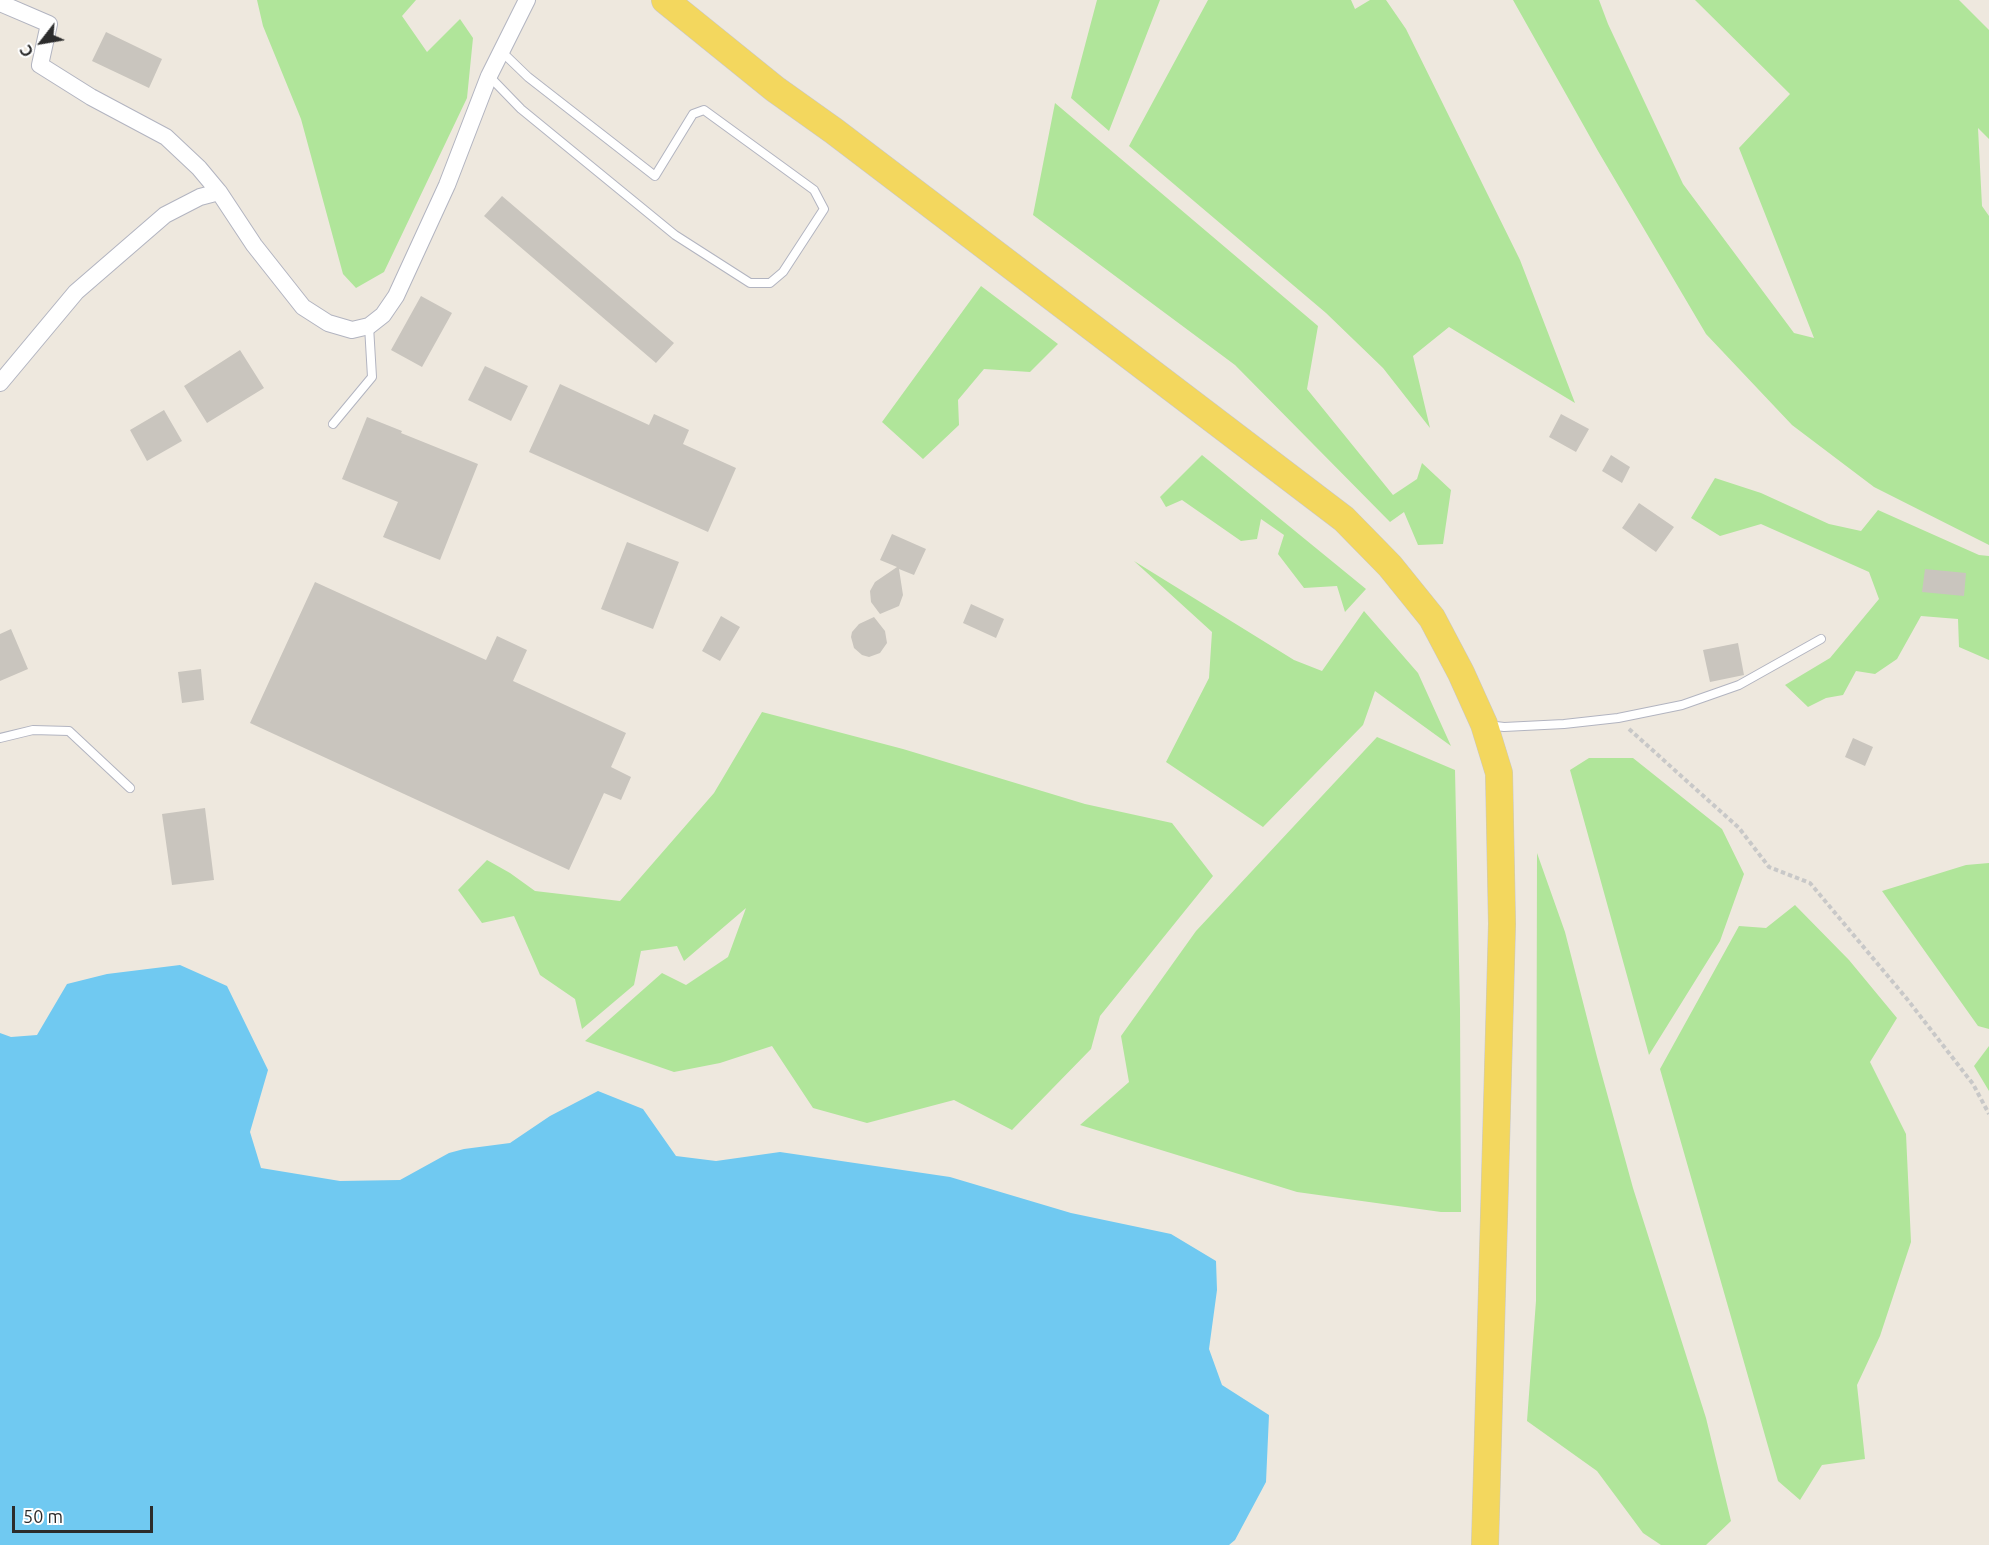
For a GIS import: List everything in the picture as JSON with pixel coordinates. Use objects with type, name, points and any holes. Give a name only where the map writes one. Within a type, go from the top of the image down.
[{"type":"main road","points":[[665,0],[775,89],[834,131],[1344,519],[1390,566],[1432,618],[1461,673],[1484,724],[1499,773],[1502,924],[1485,1545]]},
{"type":"street","points":[[0,3],[49,24],[40,65],[91,97],[166,137],[199,168],[219,192],[254,245],[303,307],[328,323],[352,330],[369,326],[383,315],[396,296],[447,185],[500,50],[527,0]]},
{"type":"street","points":[[0,383],[76,292],[165,215],[200,197],[219,192]]},
{"type":"lane","points":[[489,76],[530,116],[675,235],[750,283],[770,283],[783,272],[824,209],[814,190],[704,110],[693,114],[655,176],[528,76],[500,50]]},
{"type":"lane","points":[[333,424],[372,377],[369,326]]},
{"type":"lane","points":[[1484,724],[1504,727],[1618,718],[1682,705],[1739,685],[1821,639]]},
{"type":"lane","points":[[0,738],[33,730],[69,731],[130,788]]},
{"type":"path","points":[[1618,718],[1739,828],[1769,867],[1810,883],[1915,1008],[1973,1084],[1989,1114]]},
{"type":"green space","points":[[257,0],[416,0],[402,16],[427,52],[460,19],[473,38],[467,98],[384,272],[356,288],[343,274],[301,119],[263,26]]},
{"type":"green space","points":[[1097,0],[1160,0],[1109,131],[1071,98]]},
{"type":"green space","points":[[1208,0],[1351,0],[1355,9],[1370,0],[1386,0],[1406,29],[1520,260],[1575,403],[1449,327],[1413,356],[1430,428],[1383,368],[1326,313],[1129,146]]},
{"type":"green space","points":[[1513,0],[1599,0],[1683,184],[1794,333],[1814,338],[1739,148],[1790,94],[1695,0],[1959,0],[1989,30],[1989,139],[1978,128],[1982,206],[1989,216],[1989,545],[1874,487],[1792,425],[1706,334],[1598,151]]},
{"type":"green space","points":[[1055,103],[1318,326],[1307,389],[1393,495],[1417,479],[1422,463],[1451,490],[1443,544],[1418,545],[1404,512],[1390,522],[1235,365],[1033,215]]},
{"type":"green space","points":[[981,286],[1058,344],[1030,372],[984,369],[958,400],[959,425],[923,459],[882,422]]},
{"type":"green space","points":[[1202,455],[1366,589],[1345,612],[1337,586],[1304,588],[1278,554],[1284,535],[1261,519],[1257,539],[1241,541],[1182,500],[1166,507],[1160,497]]},
{"type":"green space","points":[[1715,478],[1761,493],[1829,524],[1861,531],[1878,510],[1979,555],[1989,556],[1989,660],[1959,647],[1958,619],[1921,616],[1897,659],[1875,674],[1856,671],[1843,695],[1826,698],[1808,707],[1785,685],[1830,658],[1879,599],[1869,572],[1761,524],[1720,536],[1691,518]]},
{"type":"green space","points":[[1134,561],[1294,660],[1322,671],[1364,611],[1418,673],[1451,746],[1375,691],[1363,725],[1263,827],[1166,762],[1209,678],[1212,632]]},
{"type":"green space","points":[[762,712],[903,749],[1085,804],[1172,823],[1213,876],[1100,1016],[1091,1049],[1012,1130],[954,1100],[867,1123],[813,1108],[772,1046],[720,1063],[674,1072],[585,1041],[662,973],[686,985],[728,957],[746,908],[684,961],[677,946],[641,951],[634,985],[582,1029],[575,999],[540,975],[514,916],[482,923],[458,890],[487,860],[535,891],[620,901],[714,793]]},
{"type":"green space","points":[[1377,737],[1455,770],[1461,1212],[1441,1212],[1297,1192],[1080,1125],[1129,1082],[1121,1036],[1196,931]]},
{"type":"green space","points":[[1589,758],[1633,758],[1722,829],[1744,874],[1720,941],[1649,1055],[1570,770]]},
{"type":"green space","points":[[1537,853],[1565,932],[1633,1188],[1706,1418],[1731,1521],[1706,1545],[1661,1545],[1643,1533],[1597,1471],[1527,1421],[1536,1301]]},
{"type":"green space","points":[[1989,863],[1989,1029],[1978,1026],[1882,891],[1966,865]]},
{"type":"green space","points":[[1795,905],[1849,960],[1897,1018],[1870,1062],[1906,1134],[1911,1242],[1880,1336],[1857,1385],[1865,1459],[1822,1465],[1800,1500],[1778,1481],[1660,1069],[1739,926],[1766,928]]},
{"type":"green space","points":[[1989,1046],[1989,1091],[1974,1066]]},
{"type":"water","points":[[180,965],[227,986],[268,1070],[250,1132],[261,1168],[340,1181],[400,1180],[449,1153],[510,1143],[550,1116],[598,1091],[643,1109],[676,1156],[716,1161],[780,1152],[950,1177],[1071,1213],[1171,1234],[1216,1261],[1217,1290],[1209,1349],[1222,1385],[1269,1415],[1266,1482],[1235,1540],[1229,1545],[0,1545],[0,1033],[11,1037],[37,1035],[67,984],[107,974]]},
{"type":"building","points":[[106,32],[162,59],[149,88],[92,61]]},
{"type":"building","points":[[502,196],[674,343],[656,363],[484,216]]},
{"type":"building","points":[[421,296],[452,313],[422,367],[391,350]]},
{"type":"building","points":[[240,350],[264,388],[207,423],[184,386]]},
{"type":"building","points":[[485,366],[528,386],[511,421],[468,400]]},
{"type":"building","points":[[560,384],[649,425],[654,414],[689,430],[683,444],[736,468],[708,532],[529,452]]},
{"type":"building","points":[[164,410],[182,441],[147,461],[130,430]]},
{"type":"building","points":[[1561,414],[1589,429],[1576,452],[1549,437]]},
{"type":"building","points":[[367,417],[478,464],[440,560],[383,537],[398,502],[342,479]]},
{"type":"building","points":[[1611,455],[1630,467],[1622,483],[1602,471]]},
{"type":"building","points":[[1639,503],[1674,527],[1656,552],[1622,528]]},
{"type":"building","points":[[892,534],[926,549],[914,575],[899,569],[903,595],[899,606],[880,614],[871,602],[870,591],[875,582],[897,567],[880,560]]},
{"type":"building","points":[[627,542],[679,562],[653,629],[601,609]]},
{"type":"building","points":[[1925,569],[1966,573],[1964,596],[1922,592]]},
{"type":"building","points":[[315,582],[486,660],[497,636],[527,650],[513,681],[626,733],[611,767],[631,777],[621,800],[604,793],[569,870],[250,723]]},
{"type":"building","points":[[971,604],[1004,619],[996,638],[963,623]]},
{"type":"building","points":[[721,616],[740,627],[720,661],[702,651]]},
{"type":"building","points":[[874,617],[885,631],[887,643],[880,653],[869,657],[862,655],[854,648],[851,637],[859,624]]},
{"type":"building","points":[[11,629],[28,669],[0,681],[0,634]]},
{"type":"building","points":[[1738,643],[1744,675],[1710,682],[1703,650]]},
{"type":"building","points":[[201,669],[204,700],[182,703],[178,672]]},
{"type":"building","points":[[1853,738],[1873,747],[1865,766],[1845,757]]},
{"type":"building","points":[[205,808],[214,880],[172,885],[162,814]]}]
